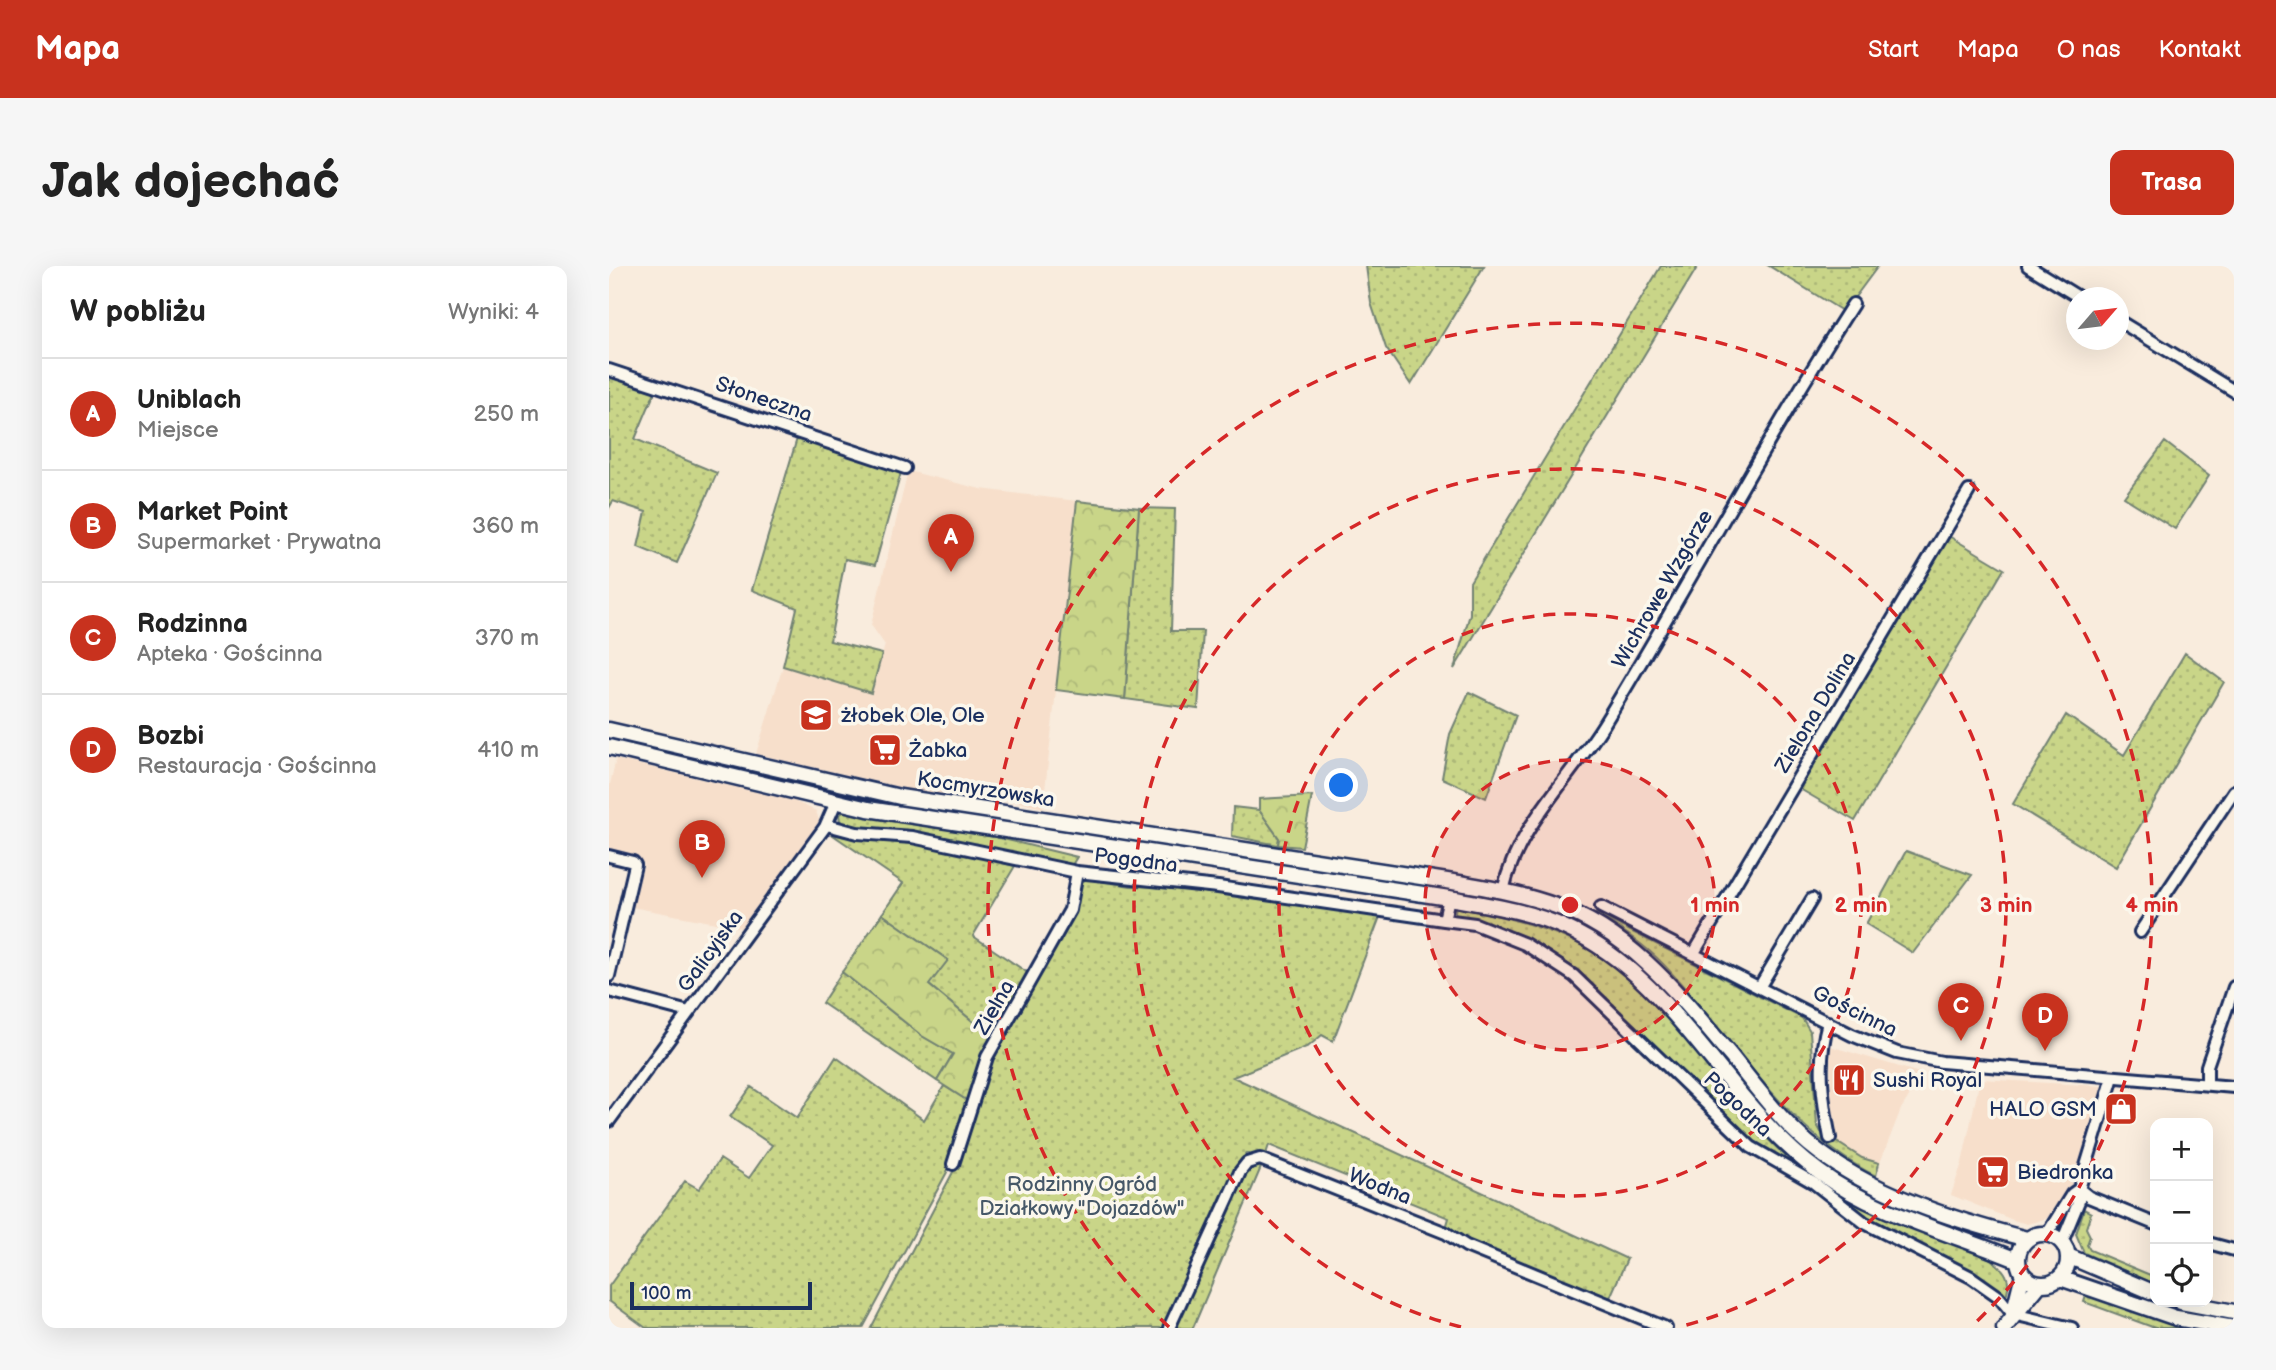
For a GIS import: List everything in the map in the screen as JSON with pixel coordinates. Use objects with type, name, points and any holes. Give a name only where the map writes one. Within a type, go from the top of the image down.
[{"type":"main road","name":"Kocmyrzowska","points":[[609,730],[900,797],[1503,891],[1569,911],[1599,926],[1642,958],[1677,993],[1775,1110],[1808,1143],[1839,1165],[1877,1186],[1928,1207],[2027,1239]]},
{"type":"main road","name":"Kocmyrzowska","points":[[609,747],[836,802],[1449,898],[1538,917],[1565,927],[1599,946],[1634,971],[1658,995],[1782,1141],[1821,1174],[1884,1207],[2017,1260]]},
{"type":"main road","points":[[2040,1284],[2023,1274],[2017,1260],[2020,1246],[2027,1239],[2047,1234],[2062,1242],[2068,1256],[2066,1269],[2060,1278]]},
{"type":"main road","points":[[2068,1256],[2150,1291]]},
{"type":"main road","points":[[2004,1328],[2013,1314],[2023,1274]]},
{"type":"main road","points":[[2013,1314],[2025,1305],[2040,1284],[2060,1278],[2176,1318],[2234,1328]]},
{"type":"main road","points":[[2208,1307],[2234,1312]]},
{"type":"street","points":[[2028,266],[2066,289]]},
{"type":"street","name":"Wichrowe Wzgórze","points":[[1503,891],[1507,874],[1529,828],[1600,730],[1853,304]]},
{"type":"street","points":[[2129,327],[2234,391]]},
{"type":"street","name":"Słoneczna","points":[[609,370],[905,468]]},
{"type":"street","name":"Zielona Dolina","points":[[1694,953],[1969,491]]},
{"type":"street","points":[[2140,932],[2234,791]]},
{"type":"street","name":"Galicyjska","points":[[609,1121],[827,825],[836,802]]},
{"type":"street","name":"Pogodna","points":[[827,825],[857,833],[912,837],[1077,872],[1218,887],[1475,924],[1525,944],[1574,976],[1751,1147],[1814,1183],[1865,1223],[1971,1277],[1998,1296],[2013,1314]]},
{"type":"street","points":[[609,856],[633,862],[635,865],[609,976]]},
{"type":"street","name":"Zielna","points":[[953,1164],[987,1057],[1070,910],[1077,872]]},
{"type":"street","points":[[1444,920],[1449,898]]},
{"type":"street","points":[[1760,986],[1812,899]]},
{"type":"street","name":"Gościnna","points":[[1601,907],[1883,1049],[1927,1060],[2234,1087]]},
{"type":"street","points":[[2207,1084],[2207,1066],[2234,987]]},
{"type":"street","points":[[609,991],[689,1012]]},
{"type":"street","points":[[1828,1022],[1821,1048],[1821,1081],[1830,1138]]},
{"type":"street","points":[[2062,1242],[2079,1201],[2079,1189],[2113,1077]]},
{"type":"street","name":"Wodna","points":[[1169,1328],[1240,1172],[1247,1163],[1260,1159],[1446,1233],[1466,1247],[1666,1328]]},
{"type":"street","points":[[2079,1189],[2089,1197],[2150,1222]]},
{"type":"street","points":[[2047,1234],[2072,1194],[2079,1189]]},
{"type":"street","points":[[2212,1244],[2234,1250]]},
{"type":"street","points":[[2013,1314],[2072,1328]]},
{"type":"shaded area","points":[[908,471],[981,489],[1077,501],[1043,808],[972,791],[956,789],[946,794],[906,789],[756,754],[783,666],[871,693],[885,645],[871,625]]},
{"type":"shaded area","points":[[616,759],[794,801],[816,811],[819,820],[817,830],[747,929],[632,907],[644,863],[609,854],[609,788]]},
{"type":"shaded area","points":[[1830,1046],[1923,1074],[1901,1109],[1878,1168],[1839,1146],[1831,1101]]},
{"type":"shaded area","points":[[1980,1079],[2101,1086],[2103,1090],[2074,1183],[2051,1215],[2045,1219],[2027,1224],[1951,1195],[1962,1163]]},
{"type":"green space","points":[[1366,266],[1484,266],[1411,385],[1386,348],[1371,303]]},
{"type":"green space","points":[[1661,266],[1698,266],[1454,669],[1470,614],[1470,582]]},
{"type":"green space","points":[[1769,266],[1878,266],[1844,312]]},
{"type":"green space","points":[[612,373],[657,387],[635,439],[717,473],[677,563],[638,547],[646,512],[613,501],[609,508],[609,381]]},
{"type":"green space","points":[[798,435],[902,469],[875,565],[845,559],[830,641],[882,654],[871,693],[783,666],[797,608],[752,590]]},
{"type":"green space","points":[[2165,442],[2209,476],[2175,529],[2124,497]]},
{"type":"green space","points":[[1077,501],[1139,508],[1125,699],[1056,690]]},
{"type":"green space","points":[[1139,508],[1175,509],[1171,631],[1203,631],[1198,709],[1125,699]]},
{"type":"green space","points":[[1947,535],[2004,569],[1855,821],[1793,785]]},
{"type":"green space","points":[[2185,653],[2224,682],[2116,867],[2013,804],[2066,715],[2124,755]]},
{"type":"green space","points":[[1469,692],[1516,715],[1486,798],[1442,778],[1450,734]]},
{"type":"green space","points":[[1312,796],[1302,847],[1278,845],[1279,838],[1259,810],[1259,799]]},
{"type":"green space","points":[[1233,807],[1259,810],[1279,838],[1278,845],[1232,836]]},
{"type":"green space","points":[[845,811],[995,837],[1077,857],[1070,868],[930,836],[845,826],[839,815]]},
{"type":"green space","points":[[833,835],[910,840],[1015,866],[973,936],[1031,975],[994,1039],[928,984],[948,960],[882,914],[903,883]]},
{"type":"green space","points":[[1906,851],[1972,875],[1913,953],[1866,924]]},
{"type":"green space","name":"Rodzinny Ogród Działkowy \"Dojazdów\"","points":[[1087,879],[1131,886],[1216,889],[1381,914],[1333,1041],[1322,1035],[1309,1046],[1233,1077],[1627,1259],[1608,1302],[1444,1235],[1449,1218],[1269,1145],[1264,1160],[1246,1153],[1165,1328],[871,1328],[953,1172],[991,1060],[1073,914],[1081,882]]},
{"type":"green space","points":[[1456,906],[1555,933],[1610,962],[1659,1006],[1743,1112],[1789,1159],[1812,1177],[1861,1204],[1989,1258],[2000,1266],[2008,1281],[2004,1300],[1867,1221],[1752,1144],[1643,1037],[1525,942],[1454,918]]},
{"type":"green space","points":[[1595,913],[1802,1018],[1810,1031],[1817,1125],[1821,1132],[1862,1158],[1879,1163],[1876,1176],[1843,1157],[1813,1134],[1761,1080],[1664,965],[1623,931]]},
{"type":"green space","points":[[882,914],[948,960],[929,985],[994,1039],[968,1101],[937,1081],[953,1054],[922,1036],[842,972]]},
{"type":"green space","points":[[842,972],[922,1036],[953,1054],[937,1081],[822,1003]]},
{"type":"green space","points":[[836,1057],[924,1120],[944,1086],[968,1101],[947,1172],[863,1328],[646,1328],[609,1301],[609,1286],[685,1181],[699,1189],[720,1159],[749,1178],[772,1145],[730,1117],[751,1087],[797,1118]]},
{"type":"green space","points":[[1262,1165],[1193,1328],[1172,1328],[1247,1169]]},
{"type":"green space","points":[[2084,1209],[2091,1213],[2086,1228],[2090,1236],[2087,1245],[2090,1250],[2150,1275],[2150,1282],[2084,1253],[2076,1234]]},
{"type":"green space","points":[[2087,1293],[2187,1328],[2155,1328],[2084,1302]]},
{"type":"place","name":"Uniblach","points":[[951,572]]},
{"type":"place","name":"żłobek Ole, Ole","points":[[816,715]]},
{"type":"place","name":"Żabka","points":[[885,750]]},
{"type":"place","name":"Market Point","points":[[702,878]]},
{"type":"place","name":"Rodzinna","points":[[1961,1041]]},
{"type":"place","name":"Bozbi","points":[[2045,1051]]},
{"type":"place","name":"Sushi Royal","points":[[1849,1080]]},
{"type":"place","name":"HALO GSM","points":[[2121,1109]]},
{"type":"place","name":"Biedronka","points":[[1993,1172]]}]
